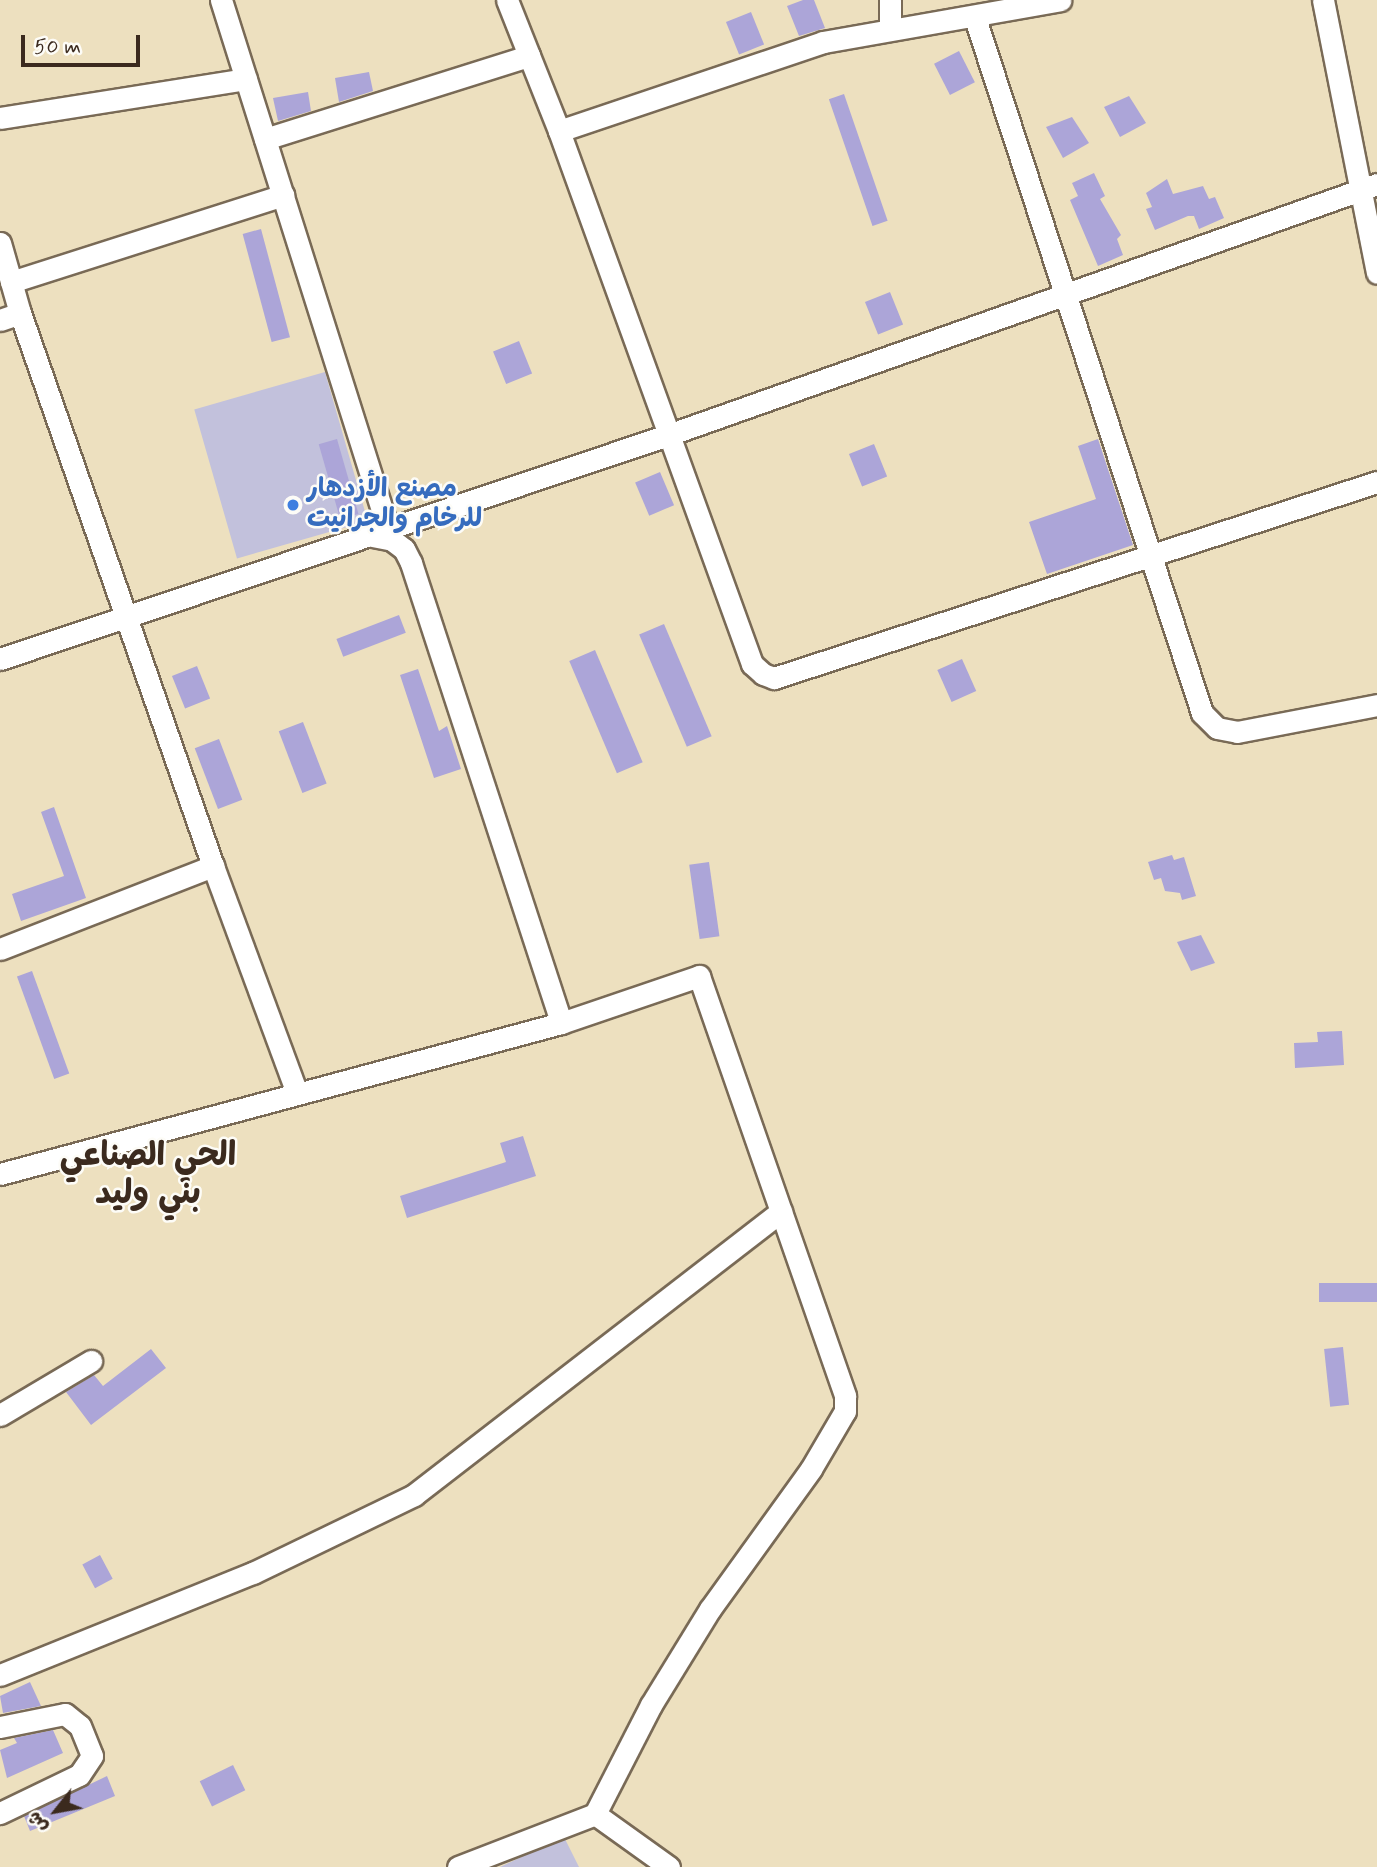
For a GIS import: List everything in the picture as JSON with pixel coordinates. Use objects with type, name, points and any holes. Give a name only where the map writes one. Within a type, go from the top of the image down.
[{"type":"street","points":[[221,0],[388,528]]},
{"type":"street","points":[[507,0],[559,131],[752,664],[774,678],[1377,482]]},
{"type":"street","points":[[890,0],[890,29]]},
{"type":"street","points":[[559,131],[823,42],[890,29],[975,18],[1060,0]]},
{"type":"street","points":[[1323,0],[1369,187],[1377,273]]},
{"type":"street","points":[[975,18],[1064,295],[1153,554],[1202,713],[1217,728],[1237,732],[1377,705]]},
{"type":"street","points":[[265,139],[530,56]]},
{"type":"street","points":[[0,118],[246,79]]},
{"type":"street","points":[[0,659],[668,435],[1369,187]]},
{"type":"street","points":[[11,282],[283,195]]},
{"type":"street","points":[[0,243],[11,282],[10,317],[126,616],[213,866],[297,1093]]},
{"type":"street","points":[[411,563],[411,545],[429,516]]},
{"type":"street","points":[[366,535],[392,540],[404,549],[411,563],[561,1023]]},
{"type":"street","points":[[0,949],[213,866]]},
{"type":"street","points":[[0,1174],[561,1023],[699,976],[845,1396],[845,1411],[811,1469],[710,1609],[651,1705],[595,1814],[458,1867]]},
{"type":"street","points":[[0,1675],[253,1573],[414,1495],[780,1212]]},
{"type":"street","points":[[0,1415],[91,1361]]},
{"type":"street","points":[[0,1727],[65,1714],[80,1726],[92,1756],[79,1775],[1,1811]]},
{"type":"street","points":[[595,1814],[669,1867]]},
{"type":"shaded area","points":[[325,372],[368,521],[237,558],[194,409]]},
{"type":"shaded area","points":[[564,1837],[579,1867],[500,1867]]},
{"type":"building","points":[[803,0],[814,0],[825,28],[799,36],[787,6]]},
{"type":"building","points":[[751,12],[764,44],[739,55],[726,22]]},
{"type":"building","points":[[959,51],[975,82],[950,95],[934,64]]},
{"type":"building","points":[[369,72],[373,91],[339,102],[335,78]]},
{"type":"building","points":[[308,92],[311,111],[278,121],[273,98]]},
{"type":"building","points":[[844,94],[888,221],[872,226],[829,99]]},
{"type":"building","points":[[1129,96],[1146,123],[1120,137],[1104,107]]},
{"type":"building","points":[[1072,117],[1089,143],[1063,158],[1046,127]]},
{"type":"building","points":[[1094,173],[1105,196],[1100,199],[1121,235],[1117,239],[1123,255],[1098,266],[1070,200],[1078,196],[1072,183]]},
{"type":"building","points":[[1167,179],[1173,194],[1203,186],[1209,199],[1215,197],[1224,218],[1199,229],[1194,216],[1188,216],[1155,230],[1146,209],[1152,207],[1146,193]]},
{"type":"building","points":[[261,229],[290,337],[272,342],[243,234]]},
{"type":"building","points":[[890,292],[903,324],[878,335],[865,302]]},
{"type":"building","points":[[519,341],[532,373],[506,384],[493,351]]},
{"type":"building","points":[[337,439],[358,514],[340,519],[319,444]]},
{"type":"building","points":[[1098,439],[1133,545],[1047,574],[1029,522],[1096,499],[1078,446]]},
{"type":"building","points":[[874,444],[887,476],[862,487],[849,454]]},
{"type":"building","points":[[660,472],[674,505],[649,516],[635,483]]},
{"type":"building","points":[[399,615],[406,633],[343,657],[336,639]]},
{"type":"building","points":[[664,624],[712,736],[687,747],[639,635]]},
{"type":"building","points":[[595,650],[643,762],[617,773],[569,661]]},
{"type":"building","points":[[962,659],[976,691],[952,702],[937,670]]},
{"type":"building","points":[[197,666],[210,698],[185,709],[172,676]]},
{"type":"building","points":[[418,669],[439,731],[447,726],[461,769],[434,778],[400,675]]},
{"type":"building","points":[[303,722],[327,784],[302,793],[279,731]]},
{"type":"building","points":[[219,739],[242,800],[218,809],[195,748]]},
{"type":"building","points":[[54,807],[86,898],[21,921],[12,894],[64,876],[41,812]]},
{"type":"building","points":[[1172,855],[1174,860],[1184,857],[1196,896],[1182,900],[1180,893],[1165,891],[1161,878],[1154,880],[1148,862]]},
{"type":"building","points":[[709,862],[719,936],[700,939],[689,865]]},
{"type":"building","points":[[1201,935],[1215,963],[1191,971],[1177,942]]},
{"type":"building","points":[[32,971],[69,1073],[54,1079],[17,976]]},
{"type":"building","points":[[1342,1031],[1344,1065],[1295,1068],[1294,1043],[1318,1042],[1317,1032]]},
{"type":"building","points":[[523,1136],[536,1176],[407,1218],[400,1196],[506,1162],[500,1143]]},
{"type":"building","points":[[1319,1283],[1377,1283],[1377,1302],[1319,1302]]},
{"type":"building","points":[[1343,1347],[1349,1405],[1330,1407],[1324,1349]]},
{"type":"building","points":[[151,1349],[166,1368],[91,1425],[66,1392],[94,1375],[103,1386]]},
{"type":"building","points":[[100,1555],[113,1579],[95,1588],[82,1564]]},
{"type":"building","points":[[30,1682],[41,1706],[3,1713],[0,1696]]},
{"type":"building","points":[[53,1730],[63,1753],[7,1778],[0,1750],[17,1743],[14,1738]]},
{"type":"building","points":[[233,1765],[245,1790],[212,1806],[200,1781]]},
{"type":"building","points":[[107,1776],[115,1796],[30,1831],[24,1816]]},
{"type":"place","name":"مصنع الأزدهار للرخام والجرانيت","points":[[293,505]]},
{"type":"district","name":"الحي الصناعي بني وليد","points":[[148,1176]]}]
